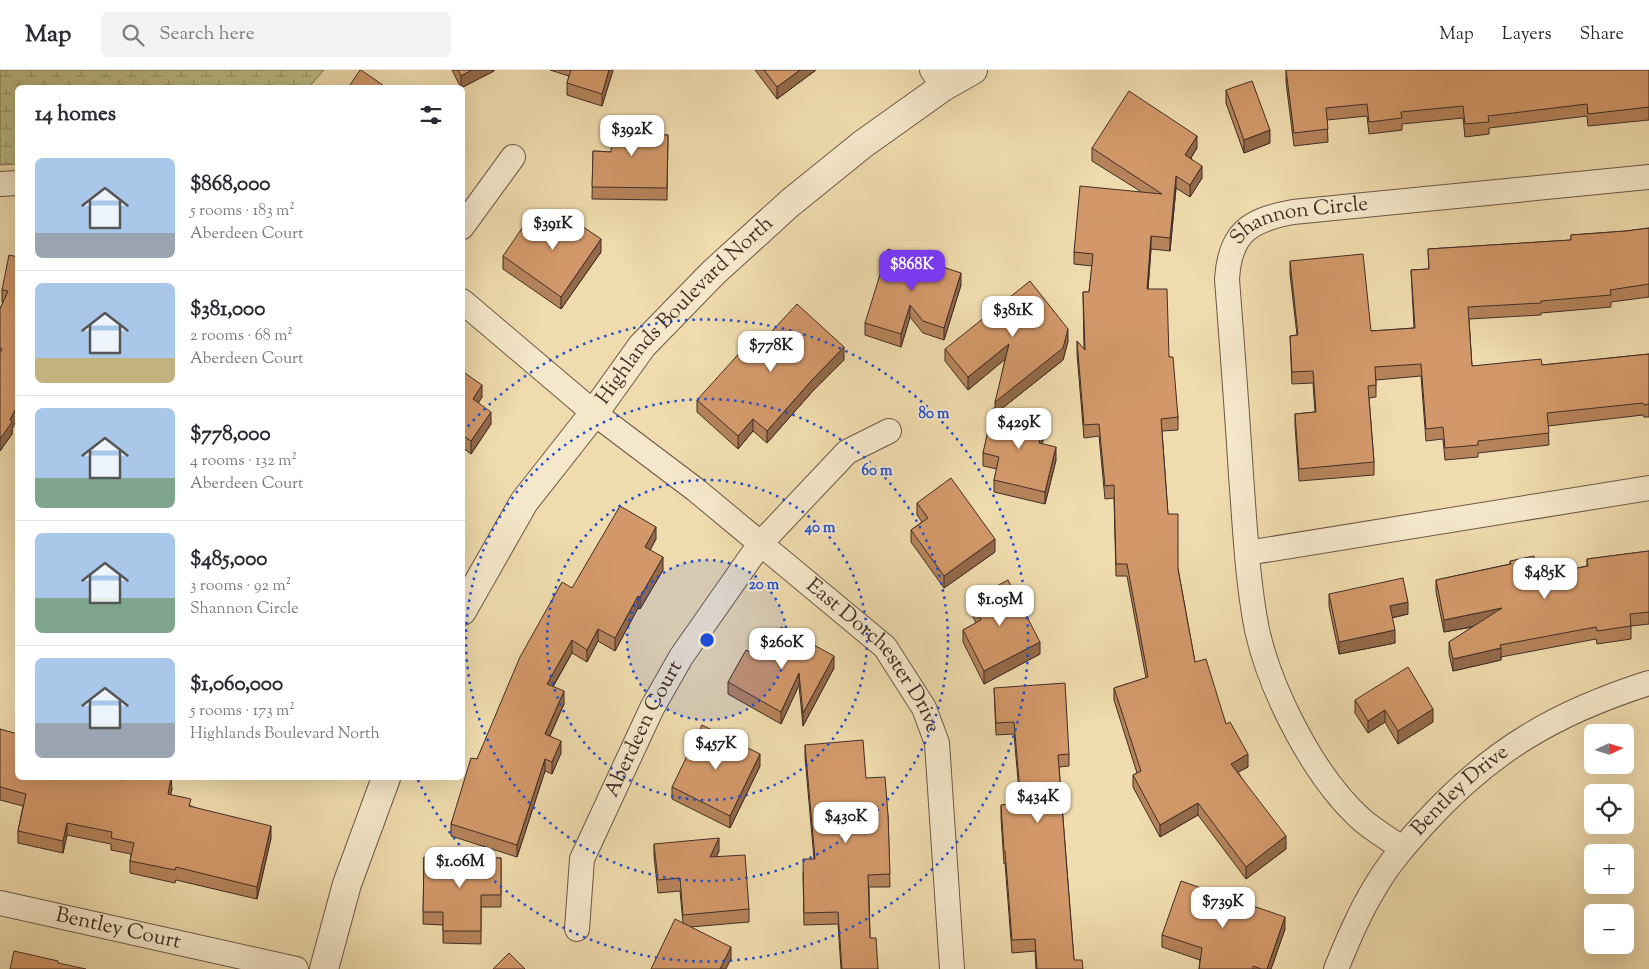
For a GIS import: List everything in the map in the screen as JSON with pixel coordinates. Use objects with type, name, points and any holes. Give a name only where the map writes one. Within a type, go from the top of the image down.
[{"type":"street","name":"Highlands Boulevard North","points":[[465,606],[524,502],[594,412],[642,346],[713,273],[797,197],[863,144],[937,78],[973,70]]},
{"type":"street","points":[[465,223],[513,157]]},
{"type":"street","name":"Shannon Circle","points":[[1402,848],[1361,819],[1335,791],[1288,716],[1276,690],[1257,630],[1247,553],[1227,279],[1232,252],[1237,240],[1246,230],[1257,221],[1272,215],[1649,177]]},
{"type":"street","points":[[0,184],[15,183]]},
{"type":"street","name":"East Dorchester Drive","points":[[465,304],[594,412],[696,490],[885,648],[924,708],[936,743],[952,969]]},
{"type":"street","name":"Aberdeen Court","points":[[578,929],[582,859],[652,708],[681,656],[760,544],[847,452],[889,431]]},
{"type":"street","points":[[1247,553],[1649,488]]},
{"type":"street","name":"Bentley Drive","points":[[1336,969],[1355,924],[1377,883],[1402,848],[1466,780],[1523,738],[1558,719],[1588,705],[1649,683]]},
{"type":"street","points":[[324,969],[347,884],[385,780]]},
{"type":"street","name":"Bentley Court","points":[[0,903],[296,969]]},
{"type":"green space","points":[[0,70],[324,70],[311,85],[15,85],[15,164],[0,165]]},
{"type":"building","points":[[361,70],[383,85],[350,85]]},
{"type":"building","points":[[458,70],[472,70],[461,76]]},
{"type":"building","points":[[571,70],[609,70],[602,94],[567,83]]},
{"type":"building","points":[[764,70],[800,70],[777,87]]},
{"type":"building","points":[[1286,70],[1649,70],[1649,107],[1588,114],[1587,104],[1488,116],[1489,122],[1465,124],[1463,106],[1401,112],[1402,118],[1369,122],[1367,104],[1326,108],[1328,129],[1294,133]]},
{"type":"building","points":[[1252,81],[1270,130],[1244,140],[1226,90]]},
{"type":"building","points":[[1129,91],[1197,136],[1185,155],[1202,166],[1190,185],[1176,176],[1170,238],[1151,236],[1147,289],[1167,289],[1169,357],[1173,357],[1178,417],[1161,419],[1168,514],[1178,514],[1178,569],[1195,662],[1206,659],[1226,724],[1230,722],[1248,754],[1231,764],[1286,836],[1246,867],[1198,803],[1160,825],[1133,775],[1141,771],[1114,688],[1148,677],[1127,564],[1116,564],[1114,485],[1105,486],[1099,424],[1084,425],[1077,341],[1085,350],[1083,292],[1089,292],[1093,254],[1074,252],[1080,186],[1162,194],[1092,148]]},
{"type":"building","points":[[612,116],[649,117],[649,135],[668,135],[667,188],[592,187],[593,151],[611,152]]},
{"type":"building","points":[[557,209],[601,239],[561,297],[503,256],[529,218],[544,228]]},
{"type":"building","points":[[1649,228],[1649,284],[1610,290],[1611,295],[1541,301],[1541,303],[1468,307],[1472,366],[1541,359],[1542,365],[1649,354],[1649,404],[1644,405],[1643,403],[1547,413],[1549,433],[1478,441],[1478,445],[1445,448],[1443,427],[1426,429],[1421,364],[1375,367],[1376,385],[1368,386],[1374,462],[1299,469],[1295,414],[1316,412],[1313,371],[1292,372],[1290,336],[1298,335],[1290,261],[1363,254],[1371,331],[1415,328],[1411,270],[1429,269],[1428,249],[1571,240],[1571,235]]},
{"type":"building","points":[[888,249],[961,273],[944,328],[923,321],[910,305],[901,334],[865,323]]},
{"type":"building","points":[[9,255],[15,256],[15,410],[10,420],[12,422],[0,439],[0,353],[2,349],[0,348],[0,309],[8,291],[2,290]]},
{"type":"building","points":[[1030,281],[1068,329],[1063,348],[995,402],[1009,344],[968,377],[945,349]]},
{"type":"building","points":[[797,304],[844,347],[767,431],[753,419],[738,436],[697,400],[744,348],[751,354]]},
{"type":"building","points":[[465,373],[482,385],[473,399],[491,412],[471,441],[465,437]]},
{"type":"building","points":[[993,408],[1045,421],[1039,443],[1056,447],[1045,492],[994,480],[999,457],[983,453]]},
{"type":"building","points":[[951,478],[995,539],[944,576],[911,530],[928,518],[917,503]]},
{"type":"building","points":[[620,506],[656,527],[645,547],[663,557],[640,597],[638,596],[615,638],[598,629],[587,650],[572,640],[547,684],[564,691],[545,734],[561,741],[552,762],[545,759],[517,845],[451,824],[471,758],[477,759],[520,657],[562,582],[572,588]]},
{"type":"building","points":[[1649,551],[1649,612],[1630,614],[1631,626],[1597,631],[1596,627],[1500,645],[1501,648],[1453,659],[1449,642],[1502,608],[1444,620],[1436,580],[1511,564],[1510,561],[1534,556],[1538,576],[1588,566],[1587,559]]},
{"type":"building","points":[[1403,578],[1408,602],[1390,606],[1395,630],[1339,642],[1329,594]]},
{"type":"building","points":[[1008,580],[1040,642],[984,671],[963,630],[981,620],[971,600]]},
{"type":"building","points":[[781,627],[834,656],[803,713],[799,673],[781,712],[728,682],[746,650],[763,659]]},
{"type":"building","points":[[1408,667],[1433,709],[1398,731],[1385,710],[1368,721],[1355,700]]},
{"type":"building","points":[[1065,683],[1069,754],[1058,755],[1074,960],[1082,960],[1083,969],[1037,969],[1035,939],[1012,940],[1001,805],[1021,803],[1014,722],[996,723],[994,688]]},
{"type":"building","points":[[702,725],[760,754],[730,816],[672,787]]},
{"type":"building","points":[[0,729],[15,733],[15,780],[171,780],[168,794],[191,799],[189,806],[271,826],[257,887],[176,867],[175,870],[130,861],[134,843],[111,838],[112,832],[67,823],[63,841],[18,831],[26,794],[0,787]]},
{"type":"building","points":[[863,740],[866,778],[885,777],[890,874],[868,875],[870,938],[876,938],[878,969],[842,969],[838,912],[804,913],[803,859],[815,859],[805,745]]},
{"type":"building","points":[[719,838],[710,857],[745,855],[749,909],[683,915],[680,878],[658,880],[654,844]]},
{"type":"building","points":[[424,857],[501,858],[501,895],[481,895],[481,931],[443,931],[443,912],[423,912]]},
{"type":"building","points":[[1181,881],[1285,917],[1267,969],[1253,966],[1253,969],[1199,969],[1202,948],[1162,935]]},
{"type":"building","points":[[675,919],[731,947],[720,969],[651,969]]},
{"type":"building","points":[[14,951],[58,961],[58,963],[86,969],[10,969]]},
{"type":"building","points":[[509,953],[525,969],[493,969]]}]
